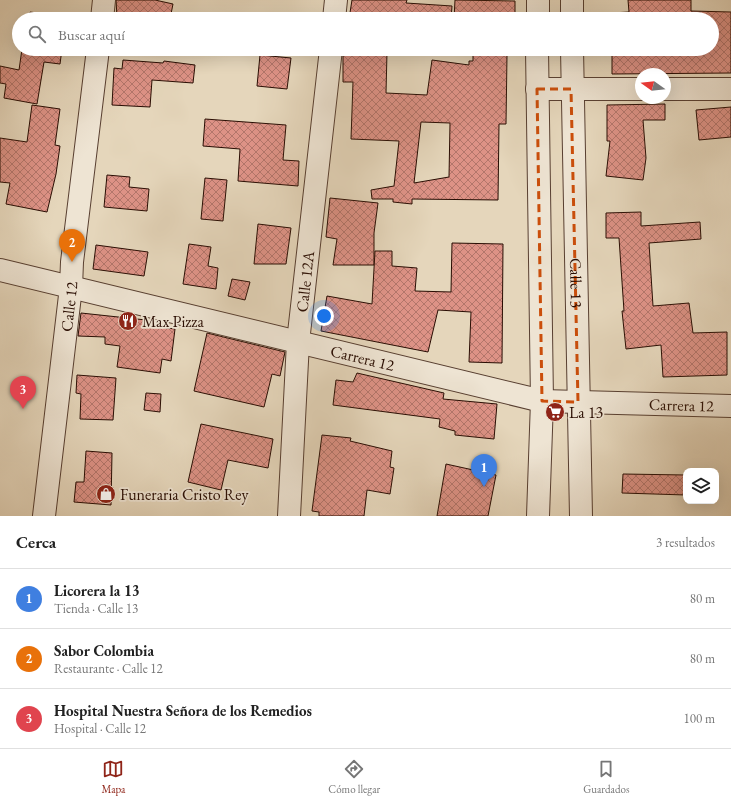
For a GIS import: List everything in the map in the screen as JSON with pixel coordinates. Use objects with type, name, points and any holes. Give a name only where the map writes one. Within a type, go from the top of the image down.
[{"type":"street","points":[[103,12],[104,0]]},
{"type":"street","points":[[335,12],[336,0]]},
{"type":"street","points":[[538,0],[538,12]]},
{"type":"street","points":[[572,0],[572,12]]},
{"type":"street","name":"Calle 12","points":[[44,516],[71,287],[72,262],[97,56]]},
{"type":"street","name":"Calle 12A","points":[[289,516],[298,342],[330,56]]},
{"type":"street","points":[[537,56],[542,401],[538,516]]},
{"type":"street","name":"Calle 13","points":[[572,56],[571,89],[581,516]]},
{"type":"street","points":[[537,89],[635,89]]},
{"type":"street","points":[[671,89],[731,89]]},
{"type":"street","name":"Carrera 12","points":[[0,270],[542,401],[731,406]]},
{"type":"highlighted area","points":[[537,89],[571,89],[578,402],[542,401]]},
{"type":"building","points":[[116,0],[155,0],[173,4],[171,12],[117,12]]},
{"type":"building","points":[[352,0],[407,0],[406,3],[452,6],[452,12],[350,12]]},
{"type":"building","points":[[455,0],[515,1],[515,12],[454,12]]},
{"type":"building","points":[[628,0],[691,0],[691,11],[731,12],[731,73],[671,74],[671,68],[635,68],[635,74],[612,74],[612,56],[719,56],[719,12],[629,12]]},
{"type":"building","points":[[21,56],[61,56],[60,64],[44,62],[37,104],[4,98],[6,84],[0,83],[0,66],[19,70]]},
{"type":"building","points":[[260,56],[291,58],[287,89],[257,86]]},
{"type":"building","points":[[343,56],[387,56],[386,93],[427,95],[432,60],[469,65],[469,61],[473,61],[473,56],[507,56],[506,124],[499,124],[498,200],[412,199],[412,204],[393,202],[393,199],[372,199],[371,190],[394,186],[399,141],[351,139],[353,82],[343,82]],"holes":[[[421,122],[450,123],[449,177],[414,183]]]},
{"type":"building","points":[[123,60],[163,63],[164,61],[195,65],[193,83],[152,80],[150,107],[112,105],[114,68],[122,69]]},
{"type":"building","points":[[665,104],[665,120],[643,120],[646,158],[643,180],[606,176],[610,141],[607,141],[607,105]]},
{"type":"building","points":[[32,105],[60,109],[55,145],[60,146],[56,174],[47,212],[6,204],[10,183],[0,182],[0,138],[27,142]]},
{"type":"building","points":[[731,107],[731,137],[699,140],[696,110]]},
{"type":"building","points":[[205,119],[286,125],[283,160],[299,161],[298,186],[238,181],[240,149],[203,146]]},
{"type":"building","points":[[107,175],[130,177],[129,187],[149,189],[147,211],[104,207]]},
{"type":"building","points":[[205,178],[227,180],[223,221],[201,219]]},
{"type":"building","points":[[330,198],[378,203],[374,233],[374,265],[333,265],[337,239],[326,237]]},
{"type":"building","points":[[641,212],[641,226],[700,222],[701,239],[649,243],[653,306],[689,303],[693,333],[727,332],[727,375],[663,377],[661,345],[626,349],[622,311],[624,311],[619,238],[606,238],[606,213]]},
{"type":"building","points":[[258,224],[291,228],[286,264],[254,264]]},
{"type":"building","points":[[452,243],[503,244],[502,363],[469,362],[471,312],[438,310],[428,352],[321,331],[327,296],[372,304],[375,251],[392,251],[392,266],[417,268],[415,291],[451,292]]},
{"type":"building","points":[[189,244],[211,247],[208,266],[218,268],[216,289],[183,284]]},
{"type":"building","points":[[96,245],[148,252],[144,276],[93,269]]},
{"type":"building","points":[[232,279],[250,282],[245,300],[228,296]]},
{"type":"building","points":[[81,313],[146,320],[145,325],[175,329],[171,361],[162,359],[160,373],[117,367],[120,346],[105,344],[105,337],[78,336]]},
{"type":"building","points":[[207,333],[285,352],[280,376],[272,374],[264,407],[194,391]]},
{"type":"building","points":[[357,373],[444,393],[443,399],[497,404],[494,439],[455,435],[455,431],[439,427],[440,419],[333,405],[336,380],[353,382]]},
{"type":"building","points":[[77,375],[116,378],[113,420],[80,419],[81,394],[76,393]]},
{"type":"building","points":[[146,393],[161,394],[160,412],[144,410]]},
{"type":"building","points":[[201,424],[273,439],[268,468],[228,460],[221,490],[188,482]]},
{"type":"building","points":[[322,435],[351,438],[350,441],[392,451],[390,467],[394,468],[390,494],[367,490],[364,516],[319,516],[319,512],[312,511]]},
{"type":"building","points":[[86,451],[112,453],[111,505],[74,502],[76,482],[84,482]]},
{"type":"building","points":[[446,464],[496,475],[488,516],[437,516]]},
{"type":"building","points":[[623,474],[683,475],[683,495],[622,493]]},
{"type":"place","name":"Sabor Colombia","points":[[72,262]]},
{"type":"place","name":"Max Pizza","points":[[128,321]]},
{"type":"place","name":"Hospital Nuestra Señora de los Remedios","points":[[23,409]]},
{"type":"place","name":"La 13","points":[[555,412]]},
{"type":"place","name":"Licorera la 13","points":[[484,487]]},
{"type":"place","name":"Funeraria Cristo Rey","points":[[106,494]]}]
